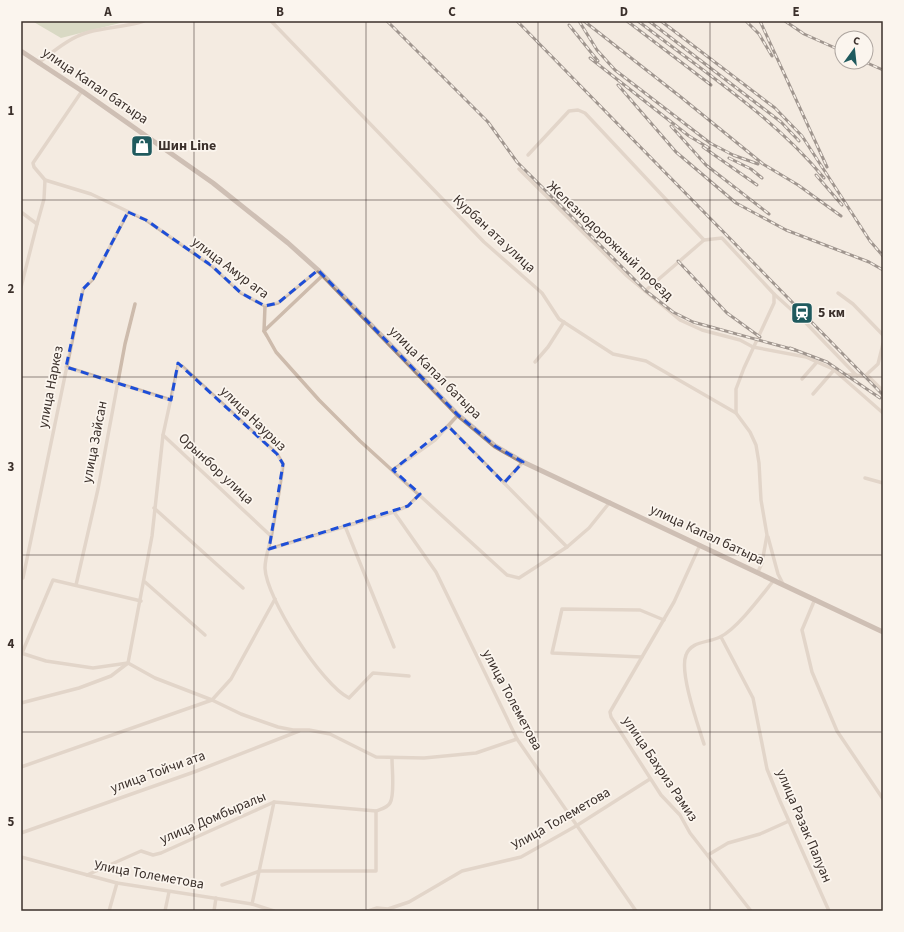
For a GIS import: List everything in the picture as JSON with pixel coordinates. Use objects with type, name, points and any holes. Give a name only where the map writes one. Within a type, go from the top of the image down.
[{"type":"main road","name":"улица Капал батыра","points":[[21,51],[82,91],[213,183],[288,243],[323,275],[458,415],[491,442],[523,462],[883,632]]},
{"type":"street","points":[[38,63],[64,43],[88,32],[131,26],[144,21]]},
{"type":"street","name":"Курбан ата улица","points":[[271,21],[484,242],[542,293],[559,319],[613,354],[646,361],[736,413]]},
{"type":"street","points":[[21,287],[44,199],[45,180],[34,167],[34,160],[82,91]]},
{"type":"street","points":[[528,156],[532,149],[569,111],[578,110],[585,113],[704,240]]},
{"type":"street","name":"Железнодорожный проезд","points":[[519,169],[645,291],[680,320],[702,330],[740,340],[753,347],[806,357],[817,362],[834,370],[883,413]]},
{"type":"street","name":"улица Амур ага","points":[[45,180],[91,194],[146,220],[212,266],[242,293],[266,306],[264,331]]},
{"type":"street","points":[[21,212],[37,224]]},
{"type":"street","name":"улица Наркез","points":[[23,578],[82,289],[93,279],[128,212]]},
{"type":"street","points":[[645,291],[704,240],[722,238],[774,294],[805,322],[857,376]]},
{"type":"street","points":[[266,306],[278,302],[318,270]]},
{"type":"street","points":[[323,275],[264,331],[276,352],[318,400],[507,576],[519,578],[567,547],[589,528],[610,502]]},
{"type":"street","points":[[838,292],[853,304],[883,335]]},
{"type":"street","points":[[774,294],[774,303],[753,347],[736,389],[736,413],[750,432],[756,446],[761,500],[767,535],[778,574],[783,584]]},
{"type":"street","name":"улица Зайсан","points":[[76,584],[98,489],[118,382],[135,304]]},
{"type":"street","points":[[535,362],[548,347],[564,322]]},
{"type":"street","points":[[839,374],[846,373],[857,376],[867,375],[878,364],[883,344]]},
{"type":"street","points":[[802,379],[817,362]]},
{"type":"street","name":"Орынбор улица","points":[[179,365],[177,367],[163,435],[271,536]]},
{"type":"street","name":"улица Наурыз","points":[[179,365],[277,454],[283,464],[265,566],[266,576],[275,599],[315,666],[347,698],[351,698],[372,673],[409,676]]},
{"type":"street","points":[[66,367],[118,382],[171,400]]},
{"type":"street","points":[[813,394],[834,370]]},
{"type":"street","points":[[867,375],[883,391]]},
{"type":"street","points":[[393,470],[435,440],[458,415]]},
{"type":"street","points":[[448,426],[567,547]]},
{"type":"street","points":[[21,703],[79,688],[104,679],[111,676],[128,663],[145,582],[152,536],[163,435]]},
{"type":"street","points":[[504,483],[523,462]]},
{"type":"street","points":[[865,478],[883,483]]},
{"type":"street","points":[[268,549],[394,512],[408,506],[420,494]]},
{"type":"street","points":[[154,508],[243,588]]},
{"type":"street","name":"улица Толеметова","points":[[394,512],[436,572],[517,739],[636,911]]},
{"type":"street","points":[[345,526],[394,647]]},
{"type":"street","points":[[758,572],[762,563],[767,535]]},
{"type":"street","name":"улица Бахриз Рамиз","points":[[700,545],[674,602],[610,712],[611,717],[650,779],[680,816],[690,833],[751,911]]},
{"type":"street","points":[[141,601],[55,579],[51,581],[21,653],[46,661],[93,668],[128,663],[155,678],[212,700],[241,714],[278,727],[330,734],[369,755],[392,759],[424,758],[476,753],[517,739]]},
{"type":"street","points":[[704,744],[684,670],[685,656],[689,649],[694,646],[721,637],[746,615],[774,580]]},
{"type":"street","points":[[145,582],[205,635]]},
{"type":"street","points":[[21,768],[212,700],[231,679],[275,599]]},
{"type":"street","points":[[815,599],[802,630],[812,672],[837,731],[883,799]]},
{"type":"street","points":[[642,657],[552,653],[562,609],[640,610],[664,620]]},
{"type":"street","name":"улица Разак Палуан","points":[[721,637],[753,698],[768,769],[789,821],[829,911]]},
{"type":"street","name":"улица Тойчи ата","points":[[21,833],[194,772],[302,730]]},
{"type":"street","points":[[222,885],[260,871],[376,871],[376,811],[384,808],[390,803],[392,796],[392,759]]},
{"type":"street","name":"Улица Толеметова","points":[[368,911],[376,908],[388,910],[409,902],[462,871],[521,857],[576,826],[650,779]]},
{"type":"street","points":[[252,904],[274,802]]},
{"type":"street","name":"улица Домбыралы","points":[[87,875],[141,851],[153,855],[161,852],[274,802],[376,811]]},
{"type":"street","points":[[708,855],[728,844],[760,834],[789,821]]},
{"type":"street","name":"Улица Толеметова","points":[[21,857],[117,883],[252,904],[274,911]]},
{"type":"street","points":[[109,911],[117,883]]},
{"type":"street","points":[[165,911],[169,892]]},
{"type":"street","points":[[214,911],[216,898]]},
{"type":"highlighted area","points":[[128,212],[146,220],[212,266],[241,293],[265,306],[278,303],[318,270],[458,415],[495,446],[523,462],[504,483],[448,426],[393,470],[420,494],[408,506],[269,549],[283,464],[277,454],[178,363],[171,400],[66,367],[83,289],[93,279]]},
{"type":"green space","points":[[32,21],[128,21],[61,38]]},
{"type":"railway","points":[[387,21],[488,122],[517,162],[646,291],[673,312],[693,322],[795,350]]},
{"type":"railway","points":[[517,21],[883,395]]},
{"type":"railway","points":[[579,21],[597,50],[615,70],[710,143],[733,155],[758,164]]},
{"type":"railway","points":[[584,21],[763,164],[798,185],[841,216]]},
{"type":"railway","points":[[627,21],[711,85]]},
{"type":"railway","points":[[638,21],[760,114],[783,134],[824,178]]},
{"type":"railway","points":[[649,21],[781,122],[799,141]]},
{"type":"railway","points":[[661,21],[775,108],[802,136],[870,241],[883,256]]},
{"type":"railway","points":[[746,21],[759,34],[772,56]]},
{"type":"railway","points":[[760,21],[827,167]]},
{"type":"railway","points":[[785,21],[804,34],[834,47]]},
{"type":"railway","points":[[569,25],[598,61]]},
{"type":"railway","points":[[590,58],[689,136],[709,148]]},
{"type":"railway","points":[[874,66],[883,70]]},
{"type":"railway","points":[[618,85],[676,152],[736,203],[786,230],[869,262],[883,270]]},
{"type":"railway","points":[[671,126],[706,165],[769,214]]},
{"type":"railway","points":[[703,147],[757,185]]},
{"type":"railway","points":[[729,158],[751,169],[762,178]]},
{"type":"railway","points":[[816,175],[842,205]]},
{"type":"railway","points":[[678,261],[727,313],[760,337]]},
{"type":"railway","points":[[790,348],[827,362],[880,398]]},
{"type":"place","name":"Шин Line","points":[[142,146]]},
{"type":"place","name":"5 км","points":[[802,313]]}]
